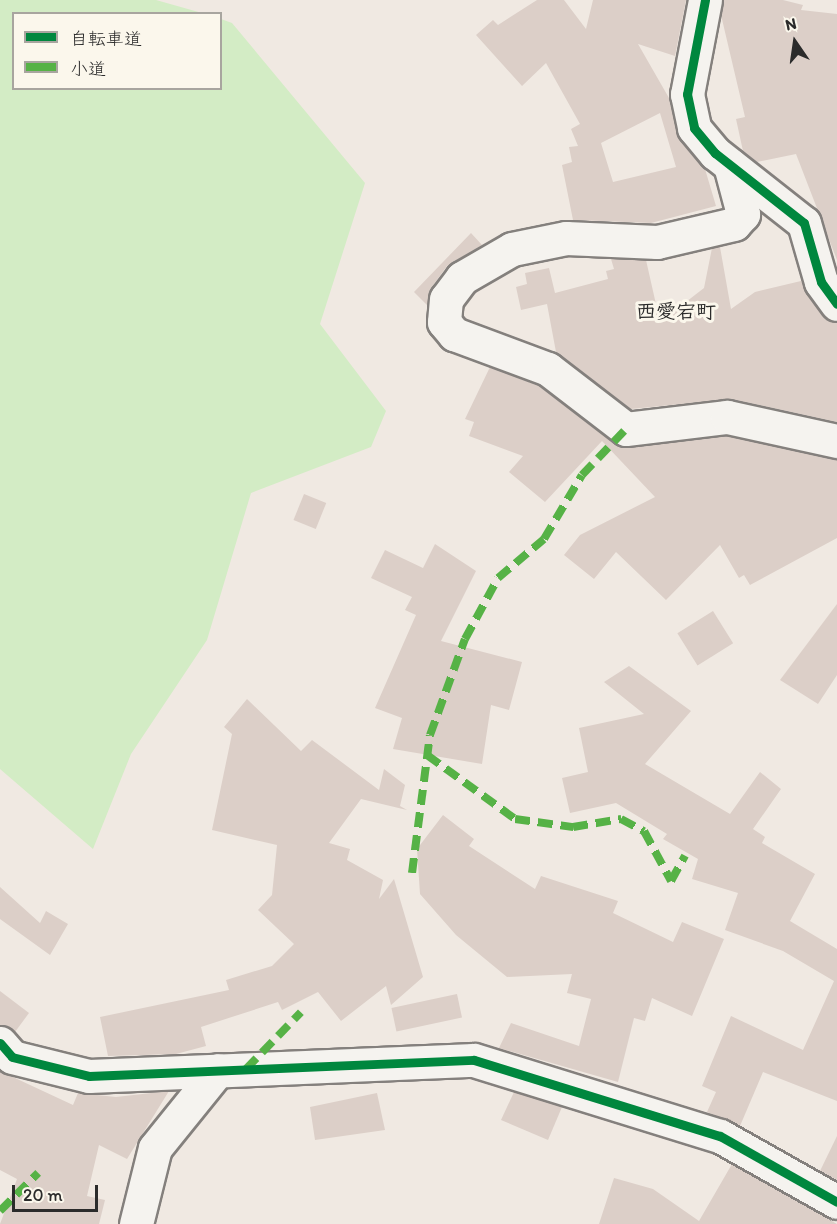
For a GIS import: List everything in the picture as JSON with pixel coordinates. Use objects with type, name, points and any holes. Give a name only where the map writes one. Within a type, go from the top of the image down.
[{"type":"street","points":[[705,0],[687,94],[694,128],[730,165],[804,223],[834,291]]},
{"type":"street","points":[[730,165],[743,214],[734,224],[657,242],[566,238],[512,249],[462,278],[446,299],[444,322],[454,334],[548,369],[626,429],[727,417],[837,441]]},
{"type":"street","points":[[0,1043],[12,1057],[89,1076],[474,1060],[720,1137],[837,1202]]},
{"type":"street","points":[[136,1224],[155,1148],[218,1070]]},
{"type":"green space","points":[[0,0],[156,0],[198,12],[12,12],[12,90],[222,90],[222,19],[232,23],[365,183],[320,324],[386,411],[371,447],[251,493],[207,640],[131,754],[93,849],[0,769]]},
{"type":"building","points":[[537,0],[564,0],[586,29],[593,0],[686,0],[675,56],[638,44],[669,98],[679,140],[705,169],[716,206],[651,223],[573,220],[562,165],[572,162],[569,147],[578,146],[571,129],[580,124],[546,63],[522,86],[476,35],[493,20],[498,25]],"holes":[[[660,113],[676,167],[613,182],[601,143]]]},
{"type":"building","points":[[723,0],[783,0],[803,5],[801,10],[837,14],[837,260],[796,154],[757,162],[743,151],[736,119],[745,117],[721,15]]},
{"type":"building","points":[[471,233],[482,245],[447,266],[431,288],[427,305],[414,292]]},
{"type":"building","points":[[720,247],[731,309],[755,292],[801,281],[822,315],[837,322],[837,422],[731,399],[631,409],[556,352],[547,304],[521,310],[516,287],[527,284],[525,273],[549,268],[555,293],[608,279],[606,271],[614,269],[611,259],[646,260],[660,322],[704,288],[712,248]]},
{"type":"building","points":[[490,367],[539,386],[615,444],[627,448],[726,436],[837,459],[837,538],[750,585],[744,575],[739,578],[720,545],[666,600],[616,552],[594,579],[564,555],[580,535],[655,497],[602,441],[545,502],[509,472],[523,456],[469,436],[474,422],[465,419]]},
{"type":"building","points":[[304,494],[326,503],[316,529],[294,520]]},
{"type":"building","points":[[435,544],[476,571],[441,641],[522,662],[509,710],[491,705],[482,764],[393,749],[402,718],[375,708],[416,615],[405,610],[412,597],[371,578],[385,550],[423,568]]},
{"type":"building","points":[[837,604],[837,675],[818,704],[780,680]]},
{"type":"building","points":[[713,611],[733,643],[698,665],[677,633]]},
{"type":"building","points":[[629,666],[691,711],[645,764],[730,814],[760,772],[781,789],[753,829],[765,837],[762,843],[815,874],[790,921],[837,949],[837,1101],[763,1072],[740,1126],[707,1112],[716,1092],[702,1086],[731,1016],[803,1050],[834,981],[783,951],[725,930],[738,893],[692,879],[698,859],[663,839],[667,834],[616,803],[570,813],[562,778],[588,772],[579,728],[644,714],[604,682]]},
{"type":"building","points":[[247,699],[301,751],[312,740],[379,790],[384,769],[405,785],[400,806],[407,810],[361,799],[329,843],[350,849],[347,860],[383,880],[379,899],[394,879],[423,977],[391,1005],[386,986],[341,1021],[318,992],[282,1010],[278,1002],[201,1027],[206,1046],[176,1054],[108,1056],[100,1017],[229,990],[226,980],[272,966],[294,944],[258,910],[272,895],[277,845],[212,830],[232,734],[224,727]]},
{"type":"building","points":[[443,815],[474,839],[469,846],[535,889],[541,876],[618,901],[613,913],[673,942],[682,922],[724,939],[692,1016],[652,998],[645,1021],[634,1018],[618,1082],[499,1048],[511,1023],[579,1046],[591,999],[567,993],[572,974],[507,977],[456,935],[420,894],[417,849]]},
{"type":"building","points":[[0,887],[40,923],[46,911],[68,924],[50,955],[0,919]]},
{"type":"building","points":[[0,991],[29,1013],[15,1032],[0,1025]]},
{"type":"building","points":[[457,994],[462,1017],[396,1031],[391,1008]]},
{"type":"building","points":[[0,1071],[73,1105],[78,1093],[116,1097],[169,1091],[127,1159],[99,1145],[87,1196],[105,1200],[99,1224],[0,1224],[17,1179],[0,1170]]},
{"type":"building","points":[[514,1092],[562,1107],[548,1140],[501,1120]]},
{"type":"building","points":[[377,1093],[385,1130],[315,1140],[310,1107]]},
{"type":"building","points":[[837,1136],[837,1180],[820,1171]]},
{"type":"building","points":[[732,1164],[837,1224],[599,1224],[614,1178],[653,1189],[699,1221]]},
{"type":"marked path","points":[[412,873],[430,735],[465,639],[498,578],[544,539],[582,475],[626,429]]},
{"type":"marked path","points":[[427,755],[515,819],[573,827],[621,819],[644,831],[671,881],[685,856]]},
{"type":"marked path","points":[[246,1069],[301,1012]]},
{"type":"marked path","points":[[0,1211],[38,1173]]},
{"type":"cycle path","points":[[705,0],[687,94],[694,128],[715,153],[804,223],[821,282],[837,304]]},
{"type":"cycle path","points":[[0,1043],[12,1057],[89,1076],[474,1060],[720,1136],[837,1202]]},
{"type":"district","name":"西愛宕町","points":[[676,311]]}]
